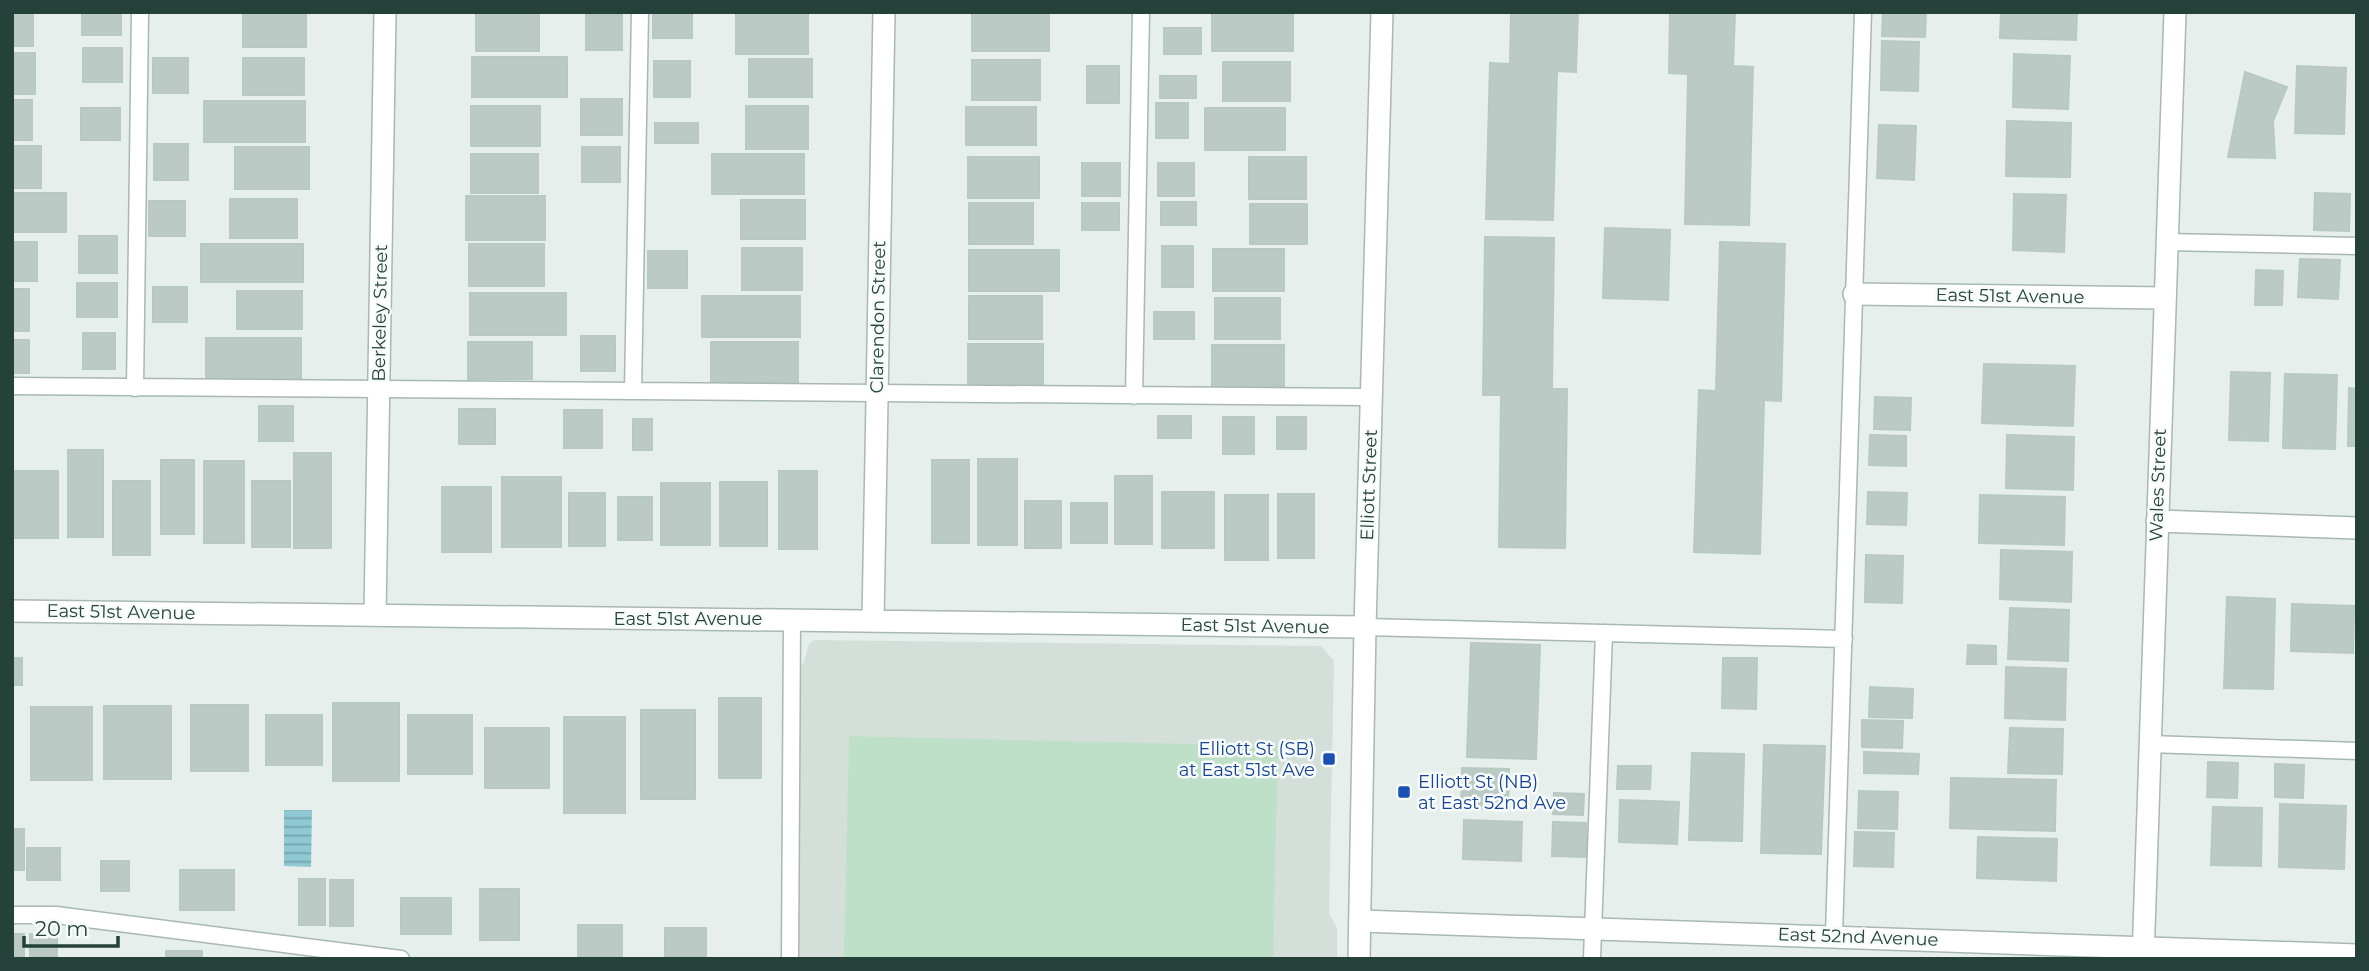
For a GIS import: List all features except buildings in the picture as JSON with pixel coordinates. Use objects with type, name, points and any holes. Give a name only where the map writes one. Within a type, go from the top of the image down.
[{"type":"street","name":"Berkeley Street","points":[[375,615],[385,12]]},
{"type":"street","name":"Clarendon Street","points":[[873,621],[884,12]]},
{"type":"street","name":"Elliott Street","points":[[1359,959],[1382,12]]},
{"type":"street","name":"Wales Street","points":[[2143,953],[2175,12]]},
{"type":"street","name":"East 51st Avenue","points":[[1854,294],[2165,298]]},
{"type":"street","points":[[2157,521],[2357,527]]},
{"type":"street","name":"East 51st Avenue","points":[[12,611],[1365,626]]},
{"type":"street","name":"East 52nd Avenue","points":[[1360,921],[1593,931],[1835,936],[2143,953],[2357,955]]},
{"type":"lane","points":[[135,388],[140,12]]},
{"type":"lane","points":[[633,391],[640,12]]},
{"type":"lane","points":[[1134,396],[1141,12]]},
{"type":"lane","points":[[1835,936],[1863,12]]},
{"type":"lane","points":[[2166,242],[2357,246]]},
{"type":"lane","points":[[12,386],[1372,397]]},
{"type":"lane","points":[[790,959],[792,620]]},
{"type":"lane","points":[[1365,626],[1844,639]]},
{"type":"lane","points":[[1592,959],[1604,633]]},
{"type":"lane","points":[[2149,744],[2357,751]]},
{"type":"lane","points":[[12,915],[56,915],[401,959]]},
{"type":"shaded area","points":[[814,640],[1321,646],[1334,661],[1329,913],[1337,928],[1337,959],[790,959],[792,665],[803,664],[809,644]]},
{"type":"green space","points":[[849,736],[1278,746],[1273,959],[844,959]]},
{"type":"water","points":[[284,810],[312,810],[311,867],[284,866]]},
{"type":"place","name":"Elliott St (SB) at East 51st Ave","points":[[1329,759]]},
{"type":"place","name":"Elliott St (NB) at East 52nd Ave","points":[[1404,792]]}]
